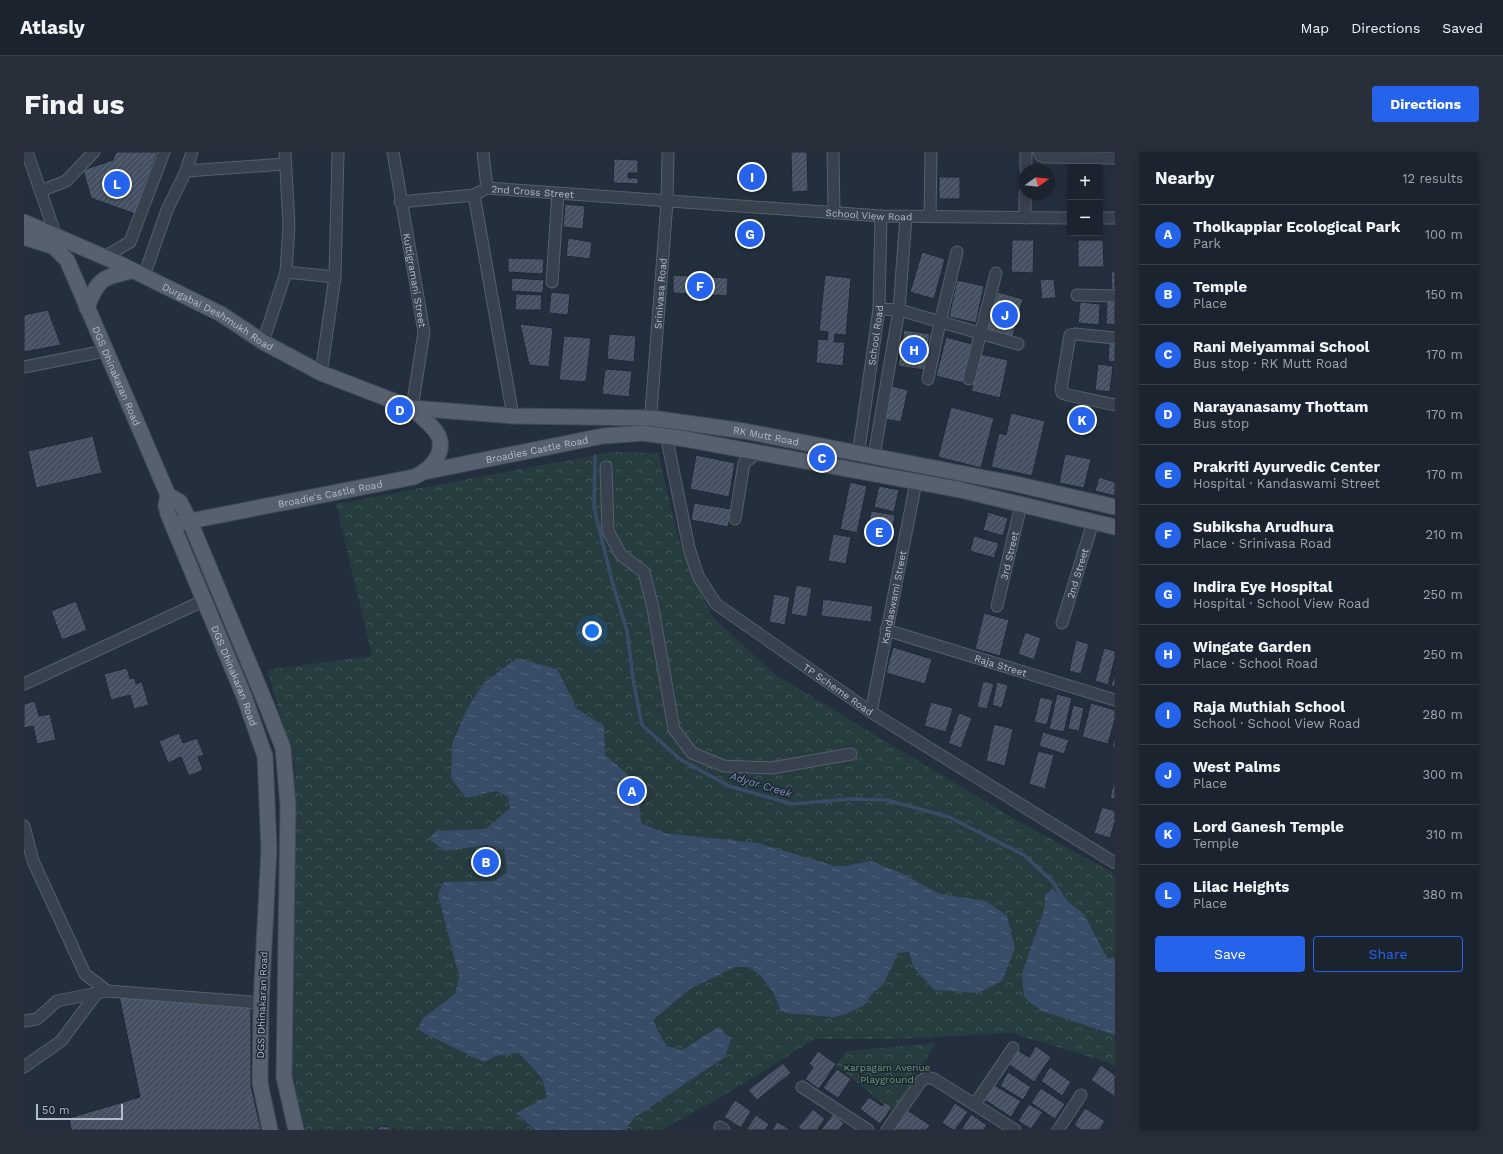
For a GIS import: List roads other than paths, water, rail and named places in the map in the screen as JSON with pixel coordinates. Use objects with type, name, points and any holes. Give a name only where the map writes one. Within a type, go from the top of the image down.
[{"type":"main road","name":"Durgabai Deshmukh Road","points":[[24,222],[104,257],[221,314],[263,342],[321,373],[412,408]]},
{"type":"main road","points":[[24,237],[54,247],[67,260],[88,308]]},
{"type":"main road","points":[[88,308],[94,289],[109,276],[138,273]]},
{"type":"main road","name":"DGS Dhinakaran Road","points":[[88,308],[168,496],[166,506],[244,696],[264,756],[269,849],[261,1003],[260,1083],[270,1130]]},
{"type":"main road","points":[[412,408],[433,427],[438,436],[440,446],[438,457],[424,472]]},
{"type":"main road","name":"RK Mutt Road","points":[[412,408],[513,416],[651,418],[744,431],[1023,486],[1115,507]]},
{"type":"main road","name":"RK Mutt Road","points":[[650,434],[666,435],[960,490],[1115,527]]},
{"type":"main road","name":"Broadies Castle Road","points":[[424,472],[603,436],[650,434]]},
{"type":"main road","name":"Broadie's Castle Road","points":[[173,524],[414,476],[424,472]]},
{"type":"main road","points":[[168,496],[180,502],[189,521]]},
{"type":"main road","name":"DGS Dhinakaran Road","points":[[189,521],[283,748],[288,805],[284,1077],[296,1130]]},
{"type":"street","points":[[40,191],[66,182],[94,152]]},
{"type":"street","points":[[104,257],[130,242],[164,152]]},
{"type":"street","points":[[138,273],[186,171],[192,152]]},
{"type":"street","points":[[263,342],[286,272],[289,224],[285,152]]},
{"type":"street","points":[[321,373],[335,277],[338,152]]},
{"type":"street","name":"Kuttigramani Street","points":[[393,152],[400,202],[424,332],[412,408]]},
{"type":"street","points":[[483,152],[487,188]]},
{"type":"street","name":"Srinivasa Road","points":[[650,434],[667,202],[668,152]]},
{"type":"street","points":[[833,152],[834,213]]},
{"type":"street","points":[[930,216],[931,152]]},
{"type":"street","points":[[1026,152],[1026,164]]},
{"type":"street","points":[[1039,152],[1041,156],[1045,157],[1090,155],[1115,158]]},
{"type":"street","points":[[28,154],[56,236]]},
{"type":"street","points":[[24,168],[28,154]]},
{"type":"street","points":[[186,171],[285,164]]},
{"type":"street","name":"2nd Cross Street","points":[[400,202],[474,195],[487,188],[667,202]]},
{"type":"street","points":[[552,282],[558,193]]},
{"type":"street","points":[[474,195],[513,416]]},
{"type":"street","points":[[1025,200],[1025,218]]},
{"type":"street","name":"School View Road","points":[[667,202],[881,216],[1067,218]]},
{"type":"street","name":"School Road","points":[[856,470],[879,309],[881,216]]},
{"type":"street","points":[[874,456],[899,310],[906,216]]},
{"type":"street","points":[[1103,218],[1115,218]]},
{"type":"street","points":[[928,379],[957,252]]},
{"type":"street","points":[[286,272],[335,277]]},
{"type":"street","points":[[969,380],[996,273]]},
{"type":"street","points":[[1077,295],[1115,296]]},
{"type":"street","points":[[879,309],[899,310],[1018,344]]},
{"type":"street","points":[[1115,338],[1075,334],[1070,335],[1061,389],[1062,393],[1068,395],[1115,405]]},
{"type":"street","points":[[24,367],[105,351]]},
{"type":"street","name":"TP Scheme Road","points":[[666,435],[689,548],[698,576],[716,604],[871,712],[1115,863]]},
{"type":"street","points":[[735,519],[744,463],[759,452]]},
{"type":"street","points":[[606,467],[608,531],[621,555],[644,572],[653,608],[674,729],[692,753],[724,766],[772,768],[851,754]]},
{"type":"street","name":"Kandaswami Street","points":[[871,712],[916,482]]},
{"type":"street","name":"3rd Street","points":[[997,606],[1021,505]]},
{"type":"street","name":"2nd Street","points":[[1062,623],[1093,522]]},
{"type":"street","points":[[24,684],[205,600]]},
{"type":"street","name":"Raja Street","points":[[886,630],[1115,700]]},
{"type":"street","points":[[24,826],[32,861],[84,974],[102,992]]},
{"type":"street","points":[[24,1021],[37,1019],[57,1001],[102,992],[261,1003]]},
{"type":"street","points":[[24,1067],[61,1041],[102,992]]},
{"type":"street","points":[[975,1104],[1013,1048]]},
{"type":"street","points":[[887,1130],[921,1081],[925,1078],[934,1079],[1015,1130]]},
{"type":"street","points":[[802,1087],[868,1130]]},
{"type":"street","points":[[1058,1130],[1081,1095]]},
{"type":"water","points":[[517,658],[557,669],[577,709],[604,726],[605,755],[625,772],[638,789],[641,823],[664,833],[758,843],[838,867],[871,861],[903,874],[940,894],[986,901],[1007,916],[1015,948],[1002,981],[978,993],[934,990],[913,966],[909,952],[898,953],[883,985],[874,992],[863,1006],[843,1015],[834,1017],[786,1013],[780,1009],[773,992],[760,975],[748,967],[735,967],[690,989],[653,1020],[666,1046],[683,1050],[718,1027],[731,1039],[725,1057],[634,1118],[625,1130],[536,1130],[516,1113],[547,1097],[542,1078],[519,1053],[496,1056],[483,1062],[418,1030],[422,1019],[455,994],[459,976],[438,895],[444,882],[494,881],[507,872],[504,849],[486,845],[445,851],[429,839],[436,831],[486,829],[510,808],[508,797],[496,791],[466,798],[451,778],[452,744],[468,707],[484,683]]},
{"type":"water","points":[[1052,889],[1084,914],[1107,958],[1115,958],[1115,1035],[1042,1011],[1024,997],[1022,973],[1044,910],[1045,895]]},
{"type":"waterway","name":"Adyar Creek","points":[[595,456],[594,507],[612,581],[627,631],[634,685],[642,725],[680,759],[729,786],[792,804],[851,799],[886,800],[949,817],[1024,855],[1053,882],[1065,901]]},
{"type":"place","name":"Raja Muthiah School","points":[[752,177]]},
{"type":"place","name":"Lilac Heights","points":[[117,184]]},
{"type":"place","name":"Indira Eye Hospital","points":[[750,234]]},
{"type":"place","name":"Subiksha Arudhura","points":[[700,286]]},
{"type":"place","name":"West Palms","points":[[1005,315]]},
{"type":"place","name":"Wingate Garden","points":[[914,350]]},
{"type":"place","name":"Narayanasamy Thottam","points":[[400,410]]},
{"type":"place","name":"Lord Ganesh Temple","points":[[1082,420]]},
{"type":"place","name":"Rani Meiyammai School","points":[[822,458]]},
{"type":"place","name":"Prakriti Ayurvedic Center","points":[[879,532]]},
{"type":"place","name":"Tholkappiar Ecological Park","points":[[632,791]]},
{"type":"place","name":"Temple","points":[[486,862]]},
{"type":"park label","name":"Karpagam Avenue Playground","points":[[887,1072]]}]
